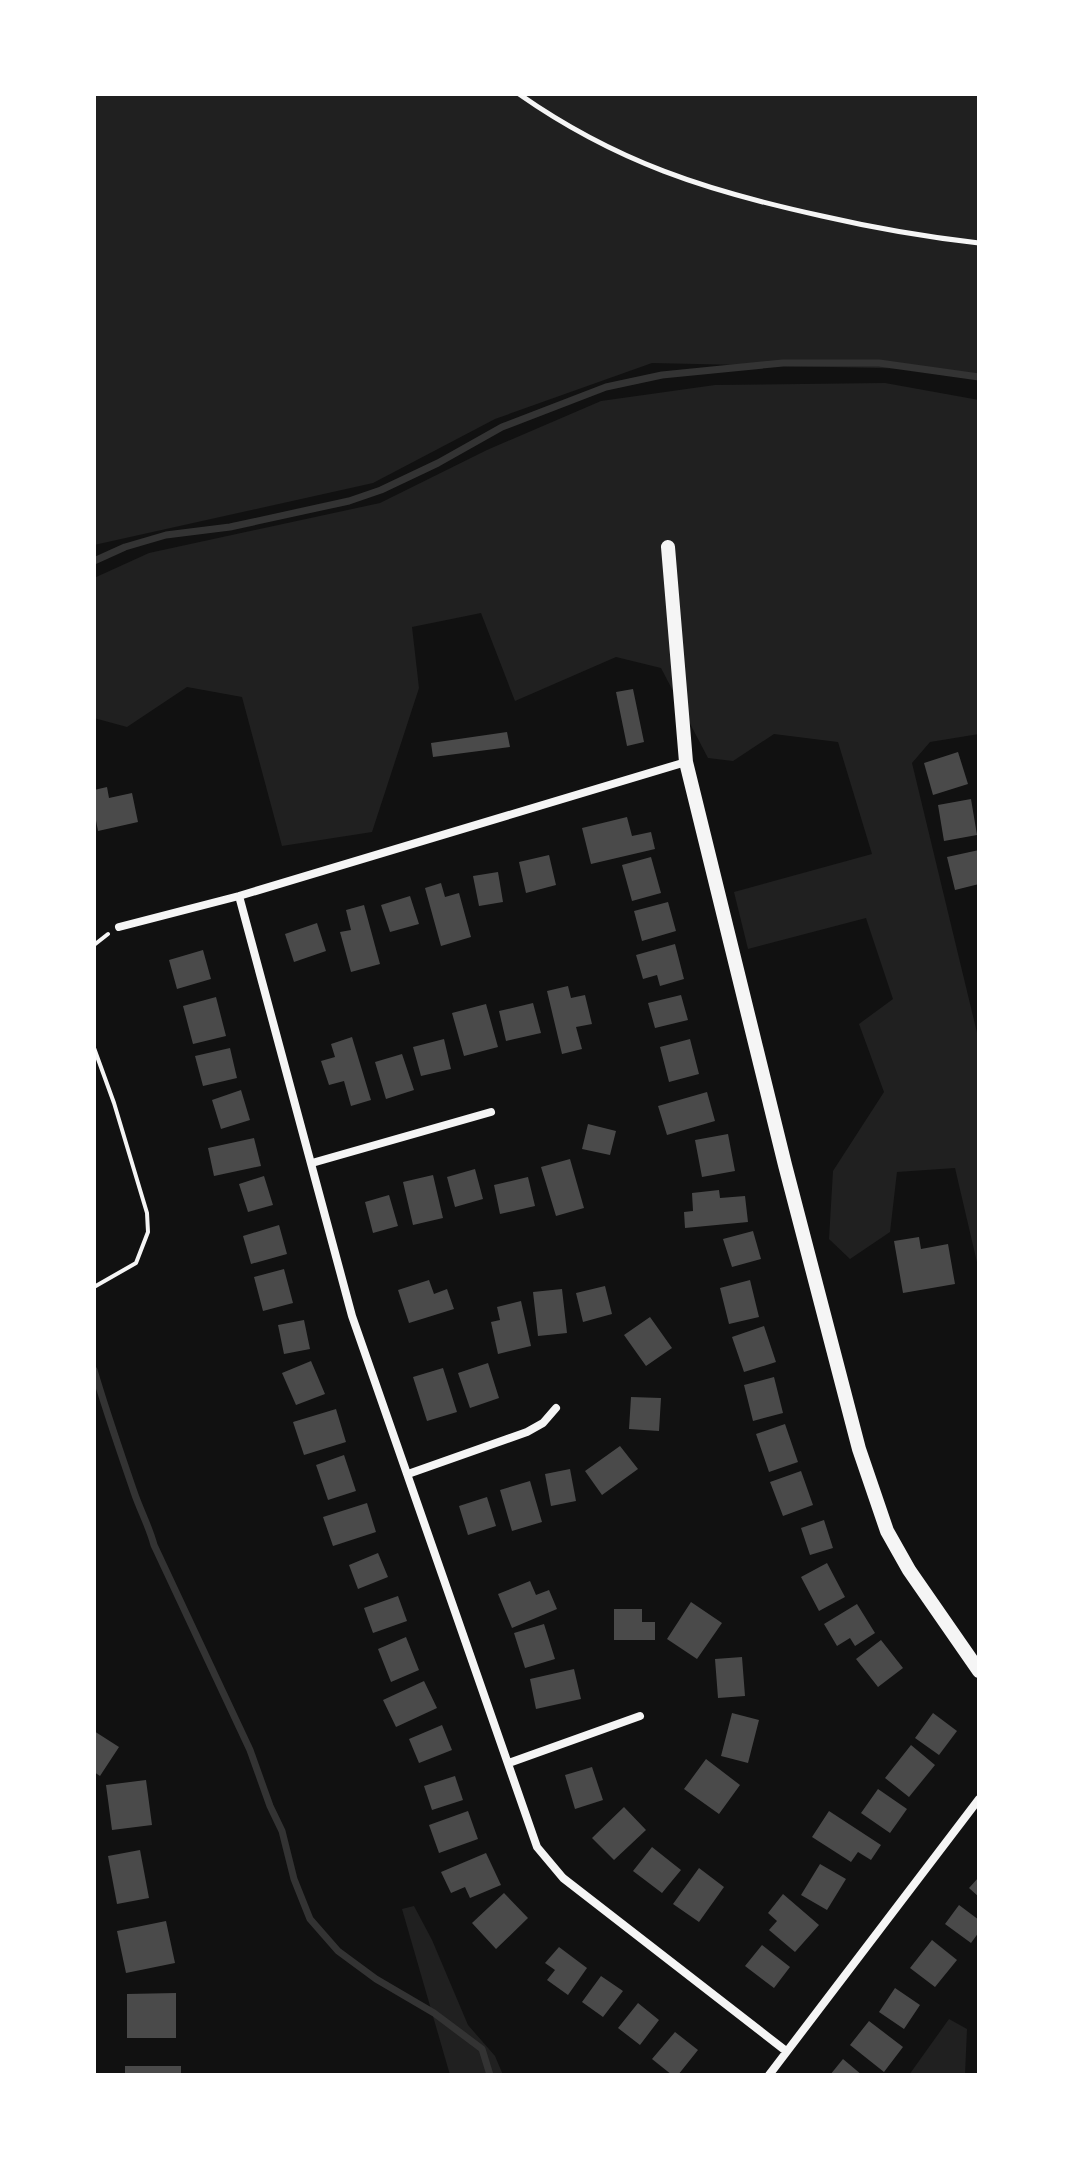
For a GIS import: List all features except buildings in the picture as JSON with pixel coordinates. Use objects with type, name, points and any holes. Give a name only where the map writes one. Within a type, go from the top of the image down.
[{"type":"street","points":[[668,547],[686,762],[785,1165],[874,1500],[909,1570],[979,1671]]},
{"type":"street","points":[[119,927],[239,896],[686,762]]},
{"type":"street","points":[[239,896],[352,1316],[537,1847],[563,1878],[786,2051]]},
{"type":"street","points":[[312,1163],[491,1112]]},
{"type":"street","points":[[408,1474],[527,1432],[543,1423],[556,1408]]},
{"type":"street","points":[[509,1763],[640,1716]]},
{"type":"street","points":[[769,2075],[979,1799]]},
{"type":"lane","points":[[519,94],[590,138],[655,170],[743,199],[874,227],[979,243]]},
{"type":"path","points":[[94,1048],[133,1162],[147,1213],[148,1232],[136,1263],[94,1287]]},
{"type":"shaded area","points":[[94,94],[979,94],[979,379],[921,369],[652,363],[495,419],[373,483],[94,545]]},
{"type":"shaded area","points":[[885,383],[979,400],[979,734],[930,742],[912,763],[979,1041],[979,1271],[955,1168],[897,1172],[890,1232],[850,1259],[829,1239],[833,1171],[884,1092],[859,1024],[893,999],[866,918],[748,949],[734,892],[872,854],[838,742],[774,734],[733,761],[708,758],[661,668],[616,657],[515,701],[481,613],[412,627],[419,688],[372,832],[282,846],[242,697],[187,687],[127,727],[94,718],[94,578],[149,553],[380,503],[487,450],[601,401],[715,385]]},
{"type":"shaded area","points":[[414,1906],[468,2025],[495,2056],[503,2075],[450,2075],[402,1909]]},
{"type":"shaded area","points":[[949,2019],[967,2029],[965,2075],[909,2075]]},
{"type":"waterway","points":[[94,561],[125,547],[166,535],[230,527],[349,501],[381,490],[438,463],[502,427],[606,387],[662,375],[783,363],[879,363],[979,377]]},
{"type":"waterway","points":[[94,1370],[154,1545],[250,1750],[282,1831],[294,1879],[310,1919],[338,1951],[376,1979],[434,2013],[482,2049],[490,2075]]}]
